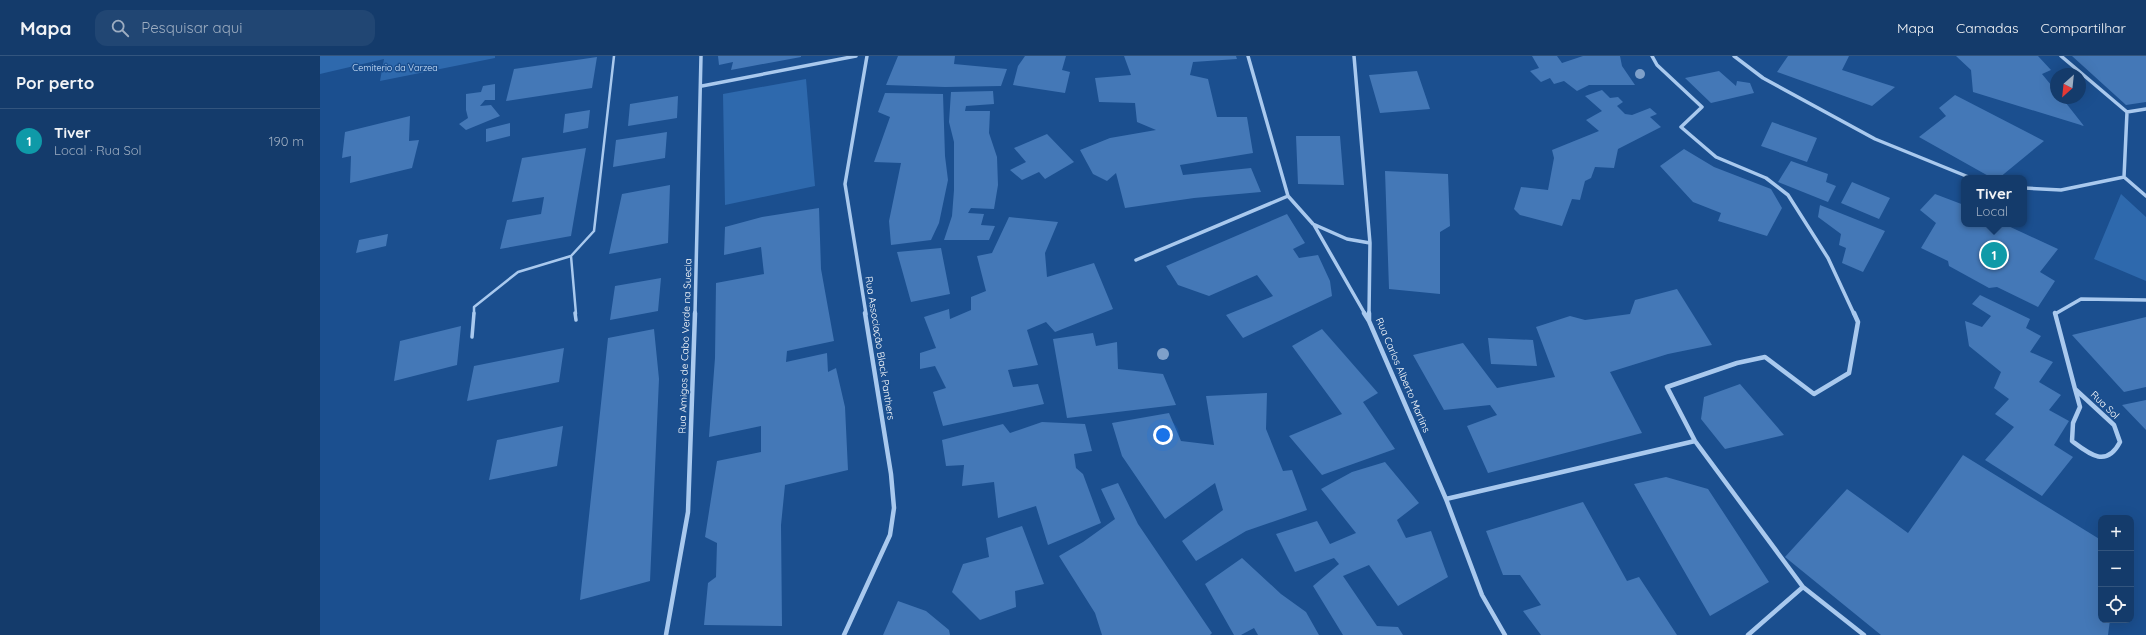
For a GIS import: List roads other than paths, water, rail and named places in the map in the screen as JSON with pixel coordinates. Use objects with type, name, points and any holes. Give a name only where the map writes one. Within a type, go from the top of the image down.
[{"type":"street","name":"Rua Amigos de Cabo Verde na Suecia","points":[[666,635],[688,512],[702,86],[701,56]]},
{"type":"street","points":[[702,86],[856,56]]},
{"type":"street","name":"Rua Associação Black Panthers","points":[[844,635],[890,535],[894,508],[892,474],[845,184],[867,56]]},
{"type":"street","points":[[1248,56],[1288,196],[1314,224],[1331,252],[1350,290],[1369,321]]},
{"type":"street","name":"Rua Carlos Alberto Martins","points":[[1354,56],[1370,243],[1369,321],[1446,499],[1482,595],[1505,635]]},
{"type":"street","points":[[1652,56],[1657,65],[1702,107],[1681,128],[1716,157],[1766,178],[1788,195],[1828,258],[1858,322],[1849,373],[1814,394],[1765,357],[1737,363],[1667,387],[1695,441],[1803,588],[1864,635]]},
{"type":"street","points":[[1734,56],[1762,78],[1874,139],[1964,175]]},
{"type":"street","points":[[2061,56],[2127,112],[2146,109]]},
{"type":"street","points":[[2124,177],[2127,112]]},
{"type":"street","points":[[2027,188],[2061,190],[2124,177]]},
{"type":"street","points":[[2124,177],[2146,196]]},
{"type":"street","points":[[1136,260],[1288,196]]},
{"type":"street","points":[[1314,224],[1347,238],[1370,243]]},
{"type":"street","name":"Rua Sol","points":[[2075,389],[2114,425],[2120,442],[2117,450],[2107,455],[2091,456],[2072,441],[2073,423],[2080,407],[2075,389],[2055,314],[2081,299],[2146,300]]},
{"type":"street","points":[[1446,499],[1695,441]]},
{"type":"street","points":[[1748,635],[1803,588]]},
{"type":"lane","points":[[472,337],[474,307],[518,272],[571,256],[594,231],[614,56]]},
{"type":"lane","points":[[571,256],[576,320]]},
{"type":"place","name":"Tiver","points":[[1994,255]]},
{"type":"park label","name":"Cemiterio da Varzea","points":[[395,67]]}]
